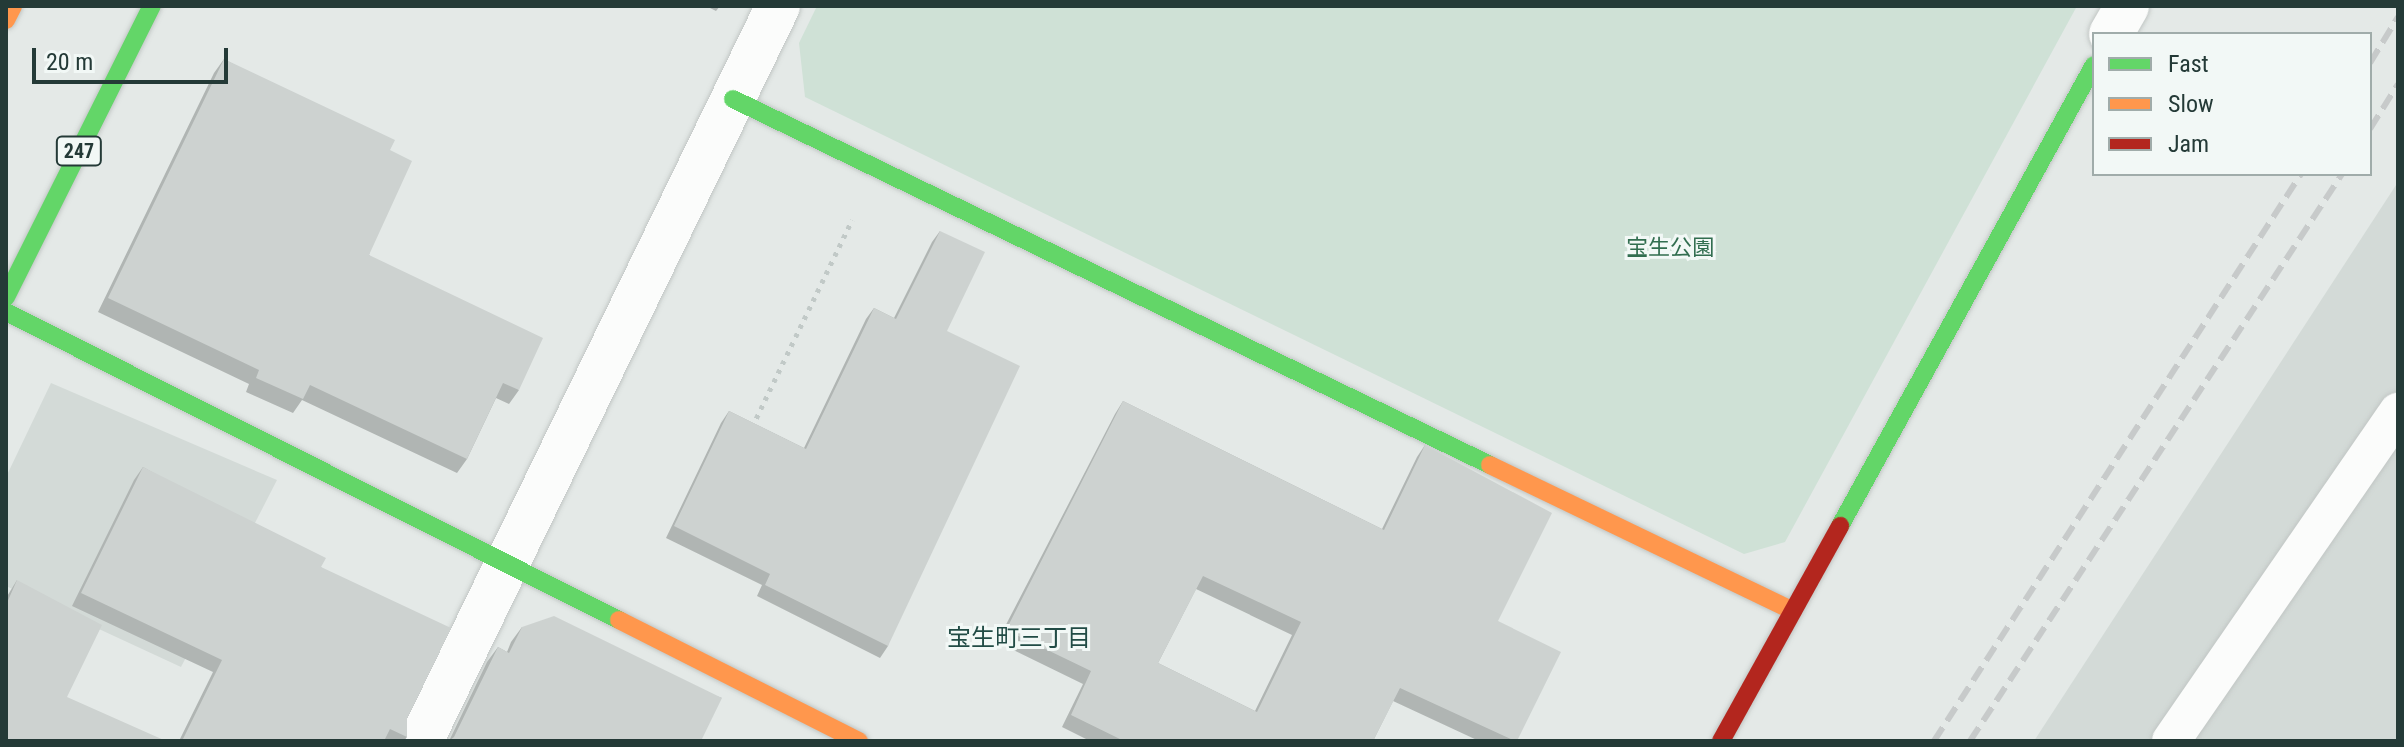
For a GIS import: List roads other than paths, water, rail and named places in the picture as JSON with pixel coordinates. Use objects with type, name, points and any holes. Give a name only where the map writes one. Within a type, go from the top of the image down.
[{"type":"main road","points":[[6,20],[13,6]]},
{"type":"main road","name":"247","points":[[6,297],[152,6]]},
{"type":"main road","points":[[1721,741],[2092,69]]},
{"type":"main road","points":[[733,99],[1793,611]]},
{"type":"main road","points":[[6,312],[505,569],[859,741]]},
{"type":"street","points":[[421,741],[778,6]]},
{"type":"street","points":[[2112,32],[2127,6]]},
{"type":"lane","points":[[2171,741],[2398,412]]},
{"type":"railway","points":[[2372,60],[2398,17]]},
{"type":"railway","points":[[2372,126],[2398,84]]},
{"type":"railway","points":[[1934,741],[2300,176]]},
{"type":"railway","points":[[1970,741],[2341,176]]},
{"type":"district","name":"宝生町三丁目","points":[[1019,639]]},
{"type":"park label","name":"宝生公園","points":[[1670,248]]}]
